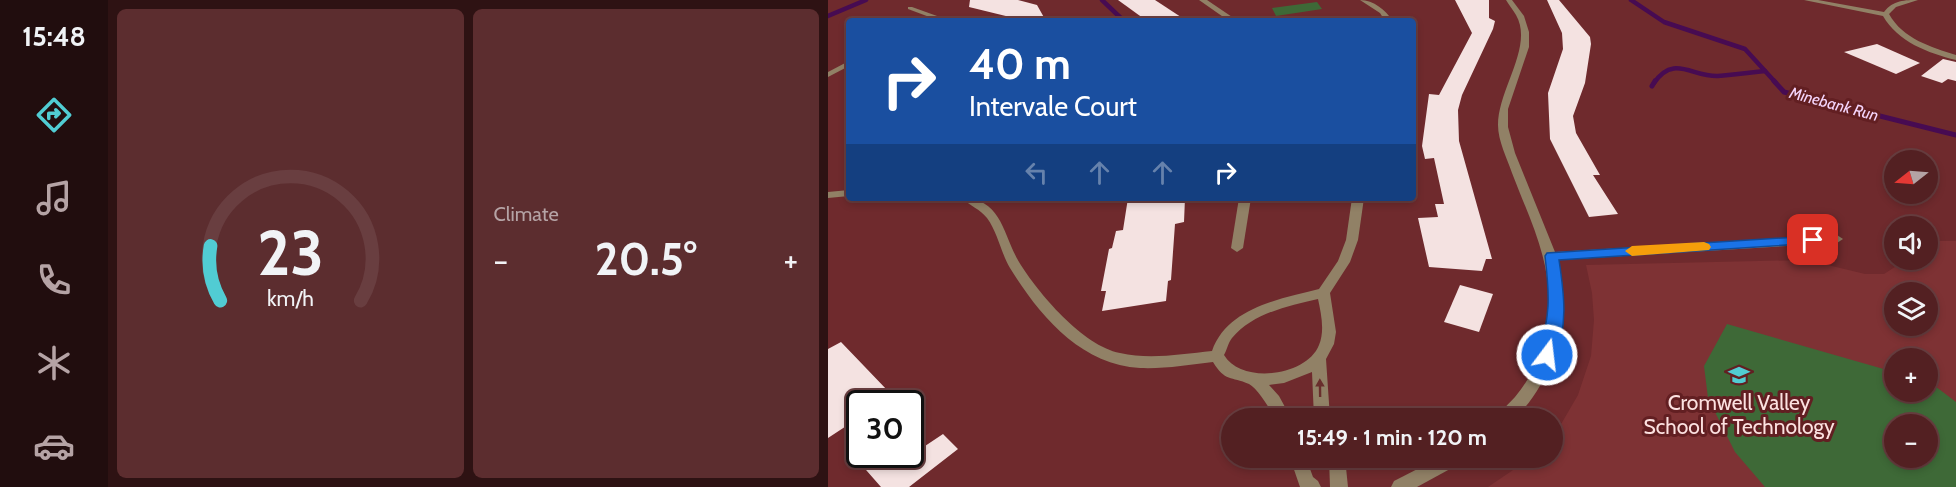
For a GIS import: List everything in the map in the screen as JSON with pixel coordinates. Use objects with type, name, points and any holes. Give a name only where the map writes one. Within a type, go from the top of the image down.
[{"type":"street","points":[[1363,0],[1383,12],[1387,18]]},
{"type":"street","points":[[1509,0],[1525,23],[1527,42],[1504,100],[1503,126],[1510,152],[1552,256],[1557,300],[1555,325],[1547,355],[1534,384],[1514,408]]},
{"type":"street","points":[[1807,0],[1886,14],[1895,28],[1911,39],[1956,58]]},
{"type":"street","points":[[1886,14],[1891,7],[1915,0]]},
{"type":"street","points":[[1209,2],[1230,18]]},
{"type":"street","points":[[910,8],[938,18]]},
{"type":"street","points":[[828,75],[846,65]]},
{"type":"street","points":[[828,195],[846,193]]},
{"type":"street","points":[[972,201],[987,211],[1014,264],[1059,325],[1083,345],[1106,357],[1139,363],[1169,363],[1217,356]]},
{"type":"street","points":[[1237,248],[1245,201]]},
{"type":"street","points":[[1217,356],[1225,335],[1242,321],[1278,305],[1323,293],[1344,262],[1352,240],[1358,201]]},
{"type":"street","points":[[1552,256],[1837,239]]},
{"type":"street","points":[[1217,356],[1227,370],[1255,380],[1275,380],[1292,375],[1319,358],[1327,344],[1328,314],[1323,293]]},
{"type":"street","points":[[1319,358],[1322,408]]},
{"type":"street","points":[[1255,380],[1278,408]]},
{"type":"street","points":[[1301,468],[1306,482],[1312,487]]},
{"type":"street","points":[[1338,468],[1339,487]]},
{"type":"street","points":[[1400,487],[1436,468]]},
{"type":"shaded area","name":"Cromwell Valley School of Technology","points":[[1938,241],[1956,241],[1956,487],[1488,487],[1516,468],[1563,468],[1563,421],[1578,395],[1591,356],[1594,320],[1592,293],[1586,265],[1807,260],[1865,274],[1884,274],[1890,270],[1938,270]]},
{"type":"green space","points":[[1317,2],[1322,9],[1276,16],[1272,8]]},
{"type":"green space","points":[[1727,324],[1884,369],[1884,402],[1938,402],[1938,388],[1956,402],[1956,487],[1765,487],[1735,452],[1708,398],[1704,366]]},
{"type":"building","points":[[970,0],[1018,0],[1037,5],[1044,18],[1014,18],[969,7]]},
{"type":"building","points":[[1118,0],[1155,0],[1182,18],[1143,18]]},
{"type":"building","points":[[1455,0],[1489,0],[1489,18],[1495,21],[1462,95],[1458,110],[1459,141],[1492,259],[1486,259],[1482,271],[1429,267],[1418,218],[1438,217],[1435,204],[1444,204],[1434,158],[1425,159],[1422,146],[1429,94],[1439,95],[1472,33]]},
{"type":"building","points":[[1547,0],[1559,0],[1590,37],[1585,83],[1573,116],[1576,133],[1600,175],[1593,175],[1618,214],[1589,217],[1550,139],[1548,93],[1563,49],[1562,33]]},
{"type":"building","points":[[1877,44],[1920,63],[1896,74],[1844,52]]},
{"type":"building","points":[[1943,59],[1956,62],[1956,81],[1948,79],[1942,83],[1921,76]]},
{"type":"building","points":[[1128,201],[1185,201],[1184,222],[1175,224],[1171,280],[1168,281],[1166,301],[1102,311],[1106,291],[1101,291],[1109,249],[1112,248],[1116,231],[1123,230]]},
{"type":"building","points":[[1460,285],[1493,294],[1479,332],[1444,322]]},
{"type":"building","points":[[841,342],[887,390],[846,390],[846,426],[828,438],[828,349]]},
{"type":"building","points":[[943,434],[958,449],[909,487],[881,487],[864,468],[924,468],[924,447]]},
{"type":"waterway","points":[[828,16],[866,0]]},
{"type":"waterway","points":[[1102,0],[1121,18]]},
{"type":"waterway","name":"Minebank Run","points":[[1631,0],[1664,22],[1745,49],[1776,83]]},
{"type":"waterway","points":[[1654,83],[1661,74],[1676,68],[1718,76],[1765,71]]},
{"type":"waterway","points":[[1652,86],[1655,81]]},
{"type":"waterway","name":"Minebank Run","points":[[1774,81],[1784,92],[1956,135]]},
{"type":"slow traffic","points":[[1632,251],[1704,247]]},
{"type":"place","name":"Cromwell Valley School of Technology","points":[[1739,375]]},
{"type":"route","points":[[1547,355],[1555,325],[1557,300],[1552,256],[1813,240]]}]
